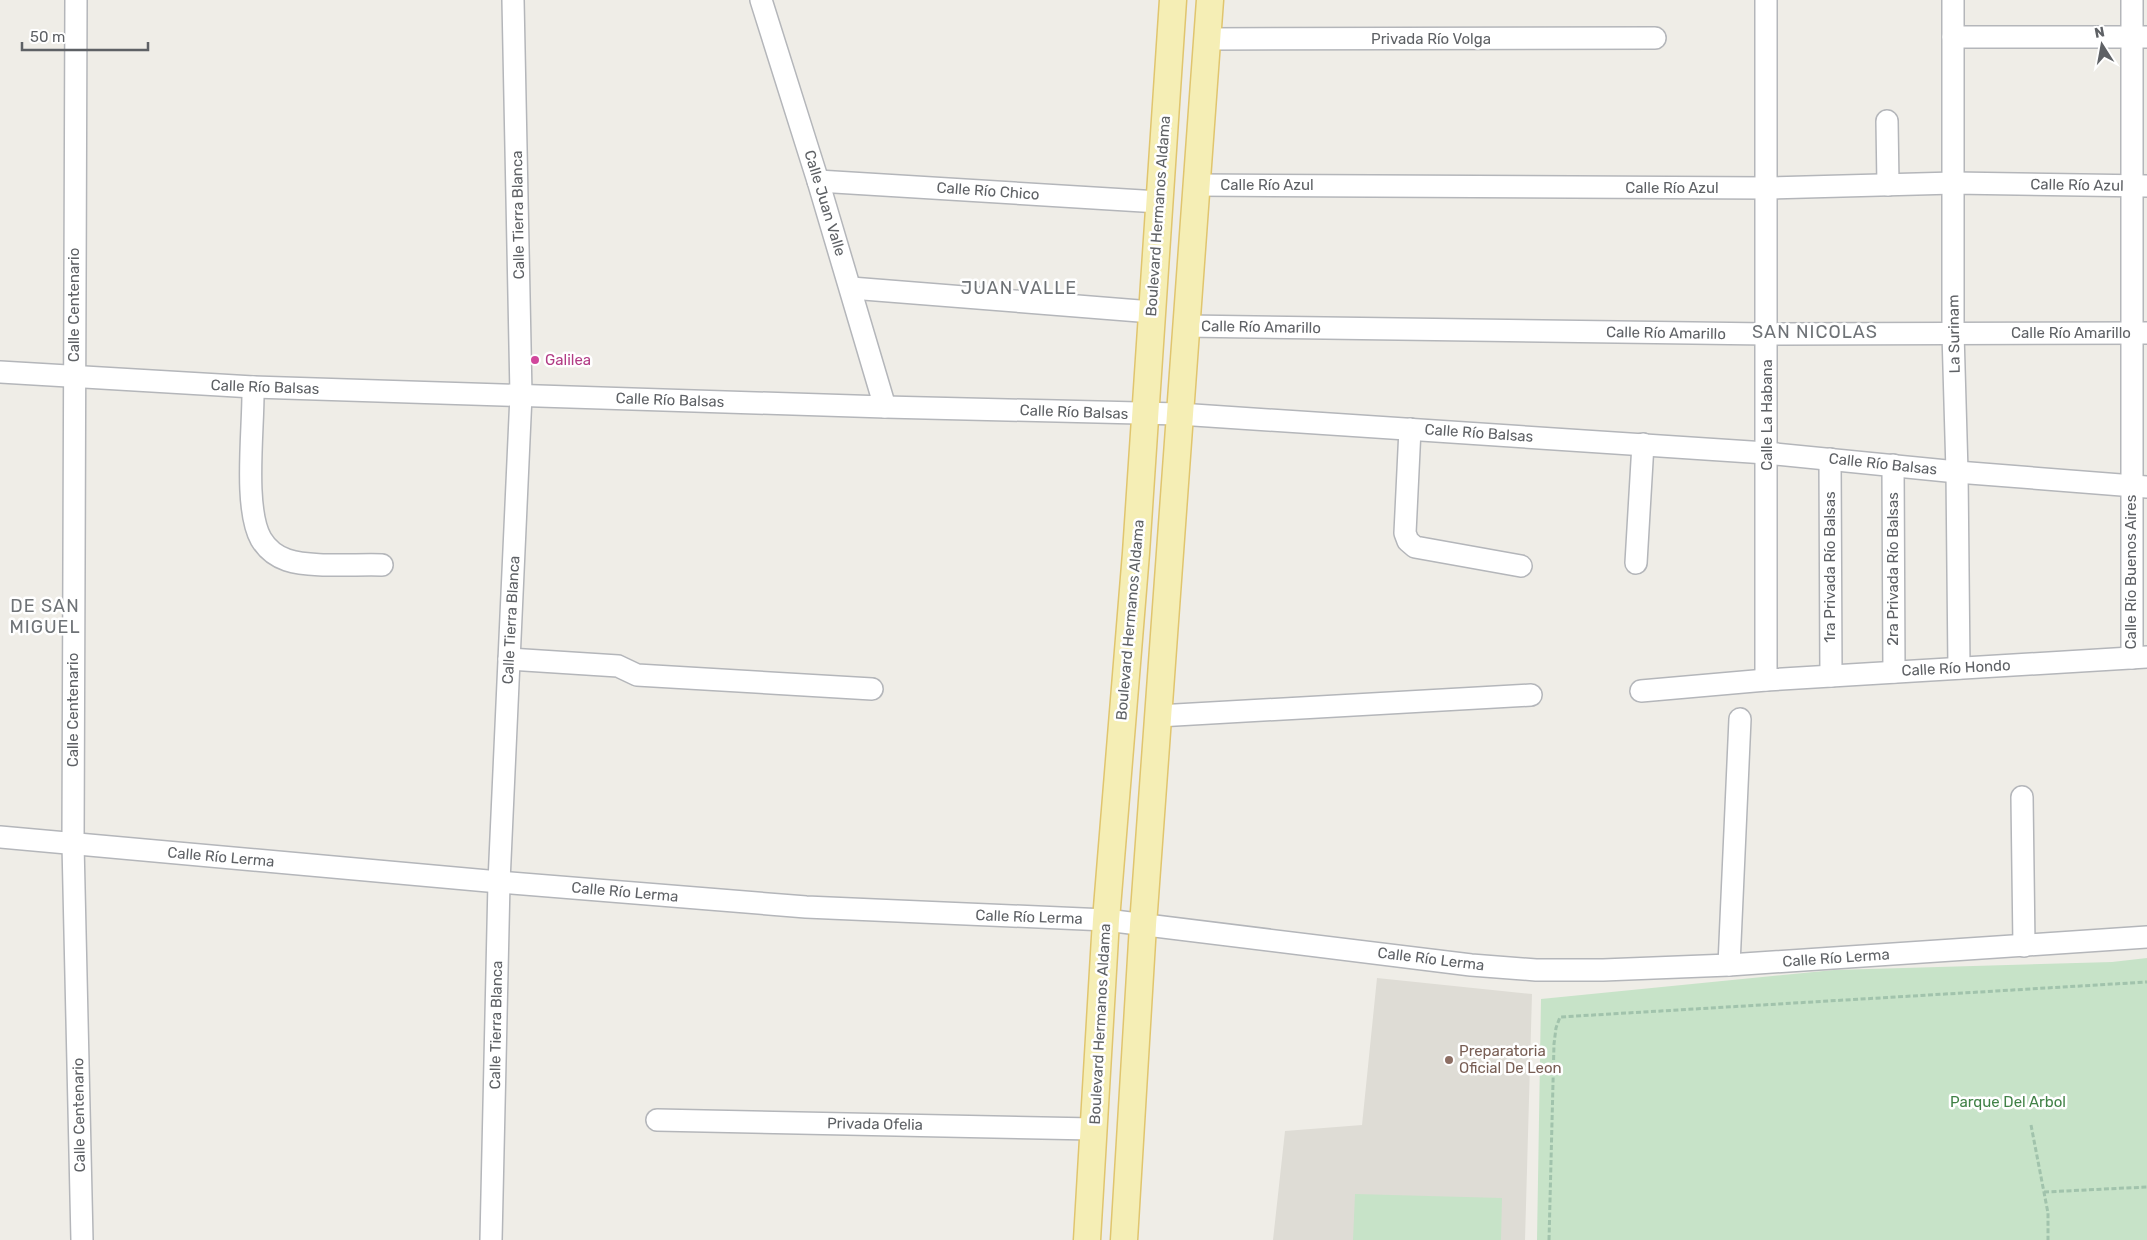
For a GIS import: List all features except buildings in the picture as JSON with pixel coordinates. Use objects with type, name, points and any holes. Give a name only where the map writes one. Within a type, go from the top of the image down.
[{"type":"main road","name":"Boulevard Hermanos Aldama","points":[[1087,1240],[1106,920],[1136,553],[1173,0]]},
{"type":"main road","points":[[1124,1240],[1158,716],[1210,0]]},
{"type":"street","name":"Calle Centenario","points":[[76,0],[73,844],[82,1240]]},
{"type":"street","name":"Calle Tierra Blanca","points":[[491,1240],[499,882],[521,395],[513,0]]},
{"type":"street","name":"Calle Juan Valle","points":[[761,0],[851,288],[885,407]]},
{"type":"street","name":"Calle La Habana","points":[[1766,0],[1766,680]]},
{"type":"street","name":"La Surinam","points":[[1953,0],[1953,333],[1957,472],[1959,668]]},
{"type":"street","name":"Calle Río Buenos Aires","points":[[2132,0],[2139,37],[2140,658]]},
{"type":"street","points":[[1953,37],[2139,37]]},
{"type":"street","name":"Privada Río Volga","points":[[1208,39],[1655,38]]},
{"type":"street","points":[[1887,121],[1888,185]]},
{"type":"street","name":"Calle Río Chico","points":[[818,181],[1159,202]]},
{"type":"street","name":"Calle Río Azul","points":[[1197,185],[1767,188],[1954,183],[2139,186]]},
{"type":"street","points":[[851,288],[1152,312]]},
{"type":"street","name":"Calle Río Amarillo","points":[[1186,326],[1767,334],[2139,333]]},
{"type":"street","name":"Calle Río Balsas","points":[[0,372],[253,387],[885,407],[1179,414],[1766,453],[1957,472],[2139,486]]},
{"type":"street","points":[[253,387],[250,486],[260,538],[268,549],[277,556],[289,561],[382,565]]},
{"type":"street","points":[[1410,429],[1405,533],[1408,541],[1415,547],[1521,566]]},
{"type":"street","points":[[1636,562],[1644,444]]},
{"type":"street","name":"1ra Privada Río Balsas","points":[[1830,459],[1831,676]]},
{"type":"street","name":"2ra Privada Río Balsas","points":[[1893,465],[1894,672]]},
{"type":"street","name":"Calle Río Hondo","points":[[1641,691],[1766,680],[2140,658]]},
{"type":"street","points":[[509,659],[618,666],[636,675],[872,689]]},
{"type":"street","points":[[1158,716],[1531,695]]},
{"type":"street","points":[[1729,965],[1740,719]]},
{"type":"street","points":[[2022,797],[2024,946]]},
{"type":"street","name":"Calle Río Lerma","points":[[0,837],[499,882],[806,907],[1106,920],[1471,965],[1536,970],[1604,970],[1729,965],[2147,938]]},
{"type":"street","name":"Privada Ofelia","points":[[657,1120],[1094,1129]]},
{"type":"path","points":[[1549,1240],[1554,1044],[1556,1028],[1560,1017],[2147,982]]},
{"type":"path","points":[[2031,1125],[2048,1213],[2048,1240]]},
{"type":"path","points":[[2044,1192],[2147,1187]]},
{"type":"shaded area","name":"Preparatoria Oficial De Leon","points":[[1377,978],[1532,994],[1525,1240],[1273,1240],[1285,1131],[1362,1125]]},
{"type":"green space","name":"Parque Del Arbol","points":[[2147,958],[2147,1240],[1537,1240],[1541,999],[1834,970],[2112,962]]},
{"type":"green space","points":[[1355,1194],[1502,1198],[1501,1240],[1353,1240]]},
{"type":"place","name":"Galilea","points":[[535,360]]},
{"type":"place","name":"Preparatoria Oficial De Leon","points":[[1449,1060]]},
{"type":"district","name":"JUAN VALLE","points":[[1019,288]]},
{"type":"district","name":"SAN NICOLAS","points":[[1815,332]]},
{"type":"district","name":"DE SAN MIGUEL","points":[[45,616]]}]
